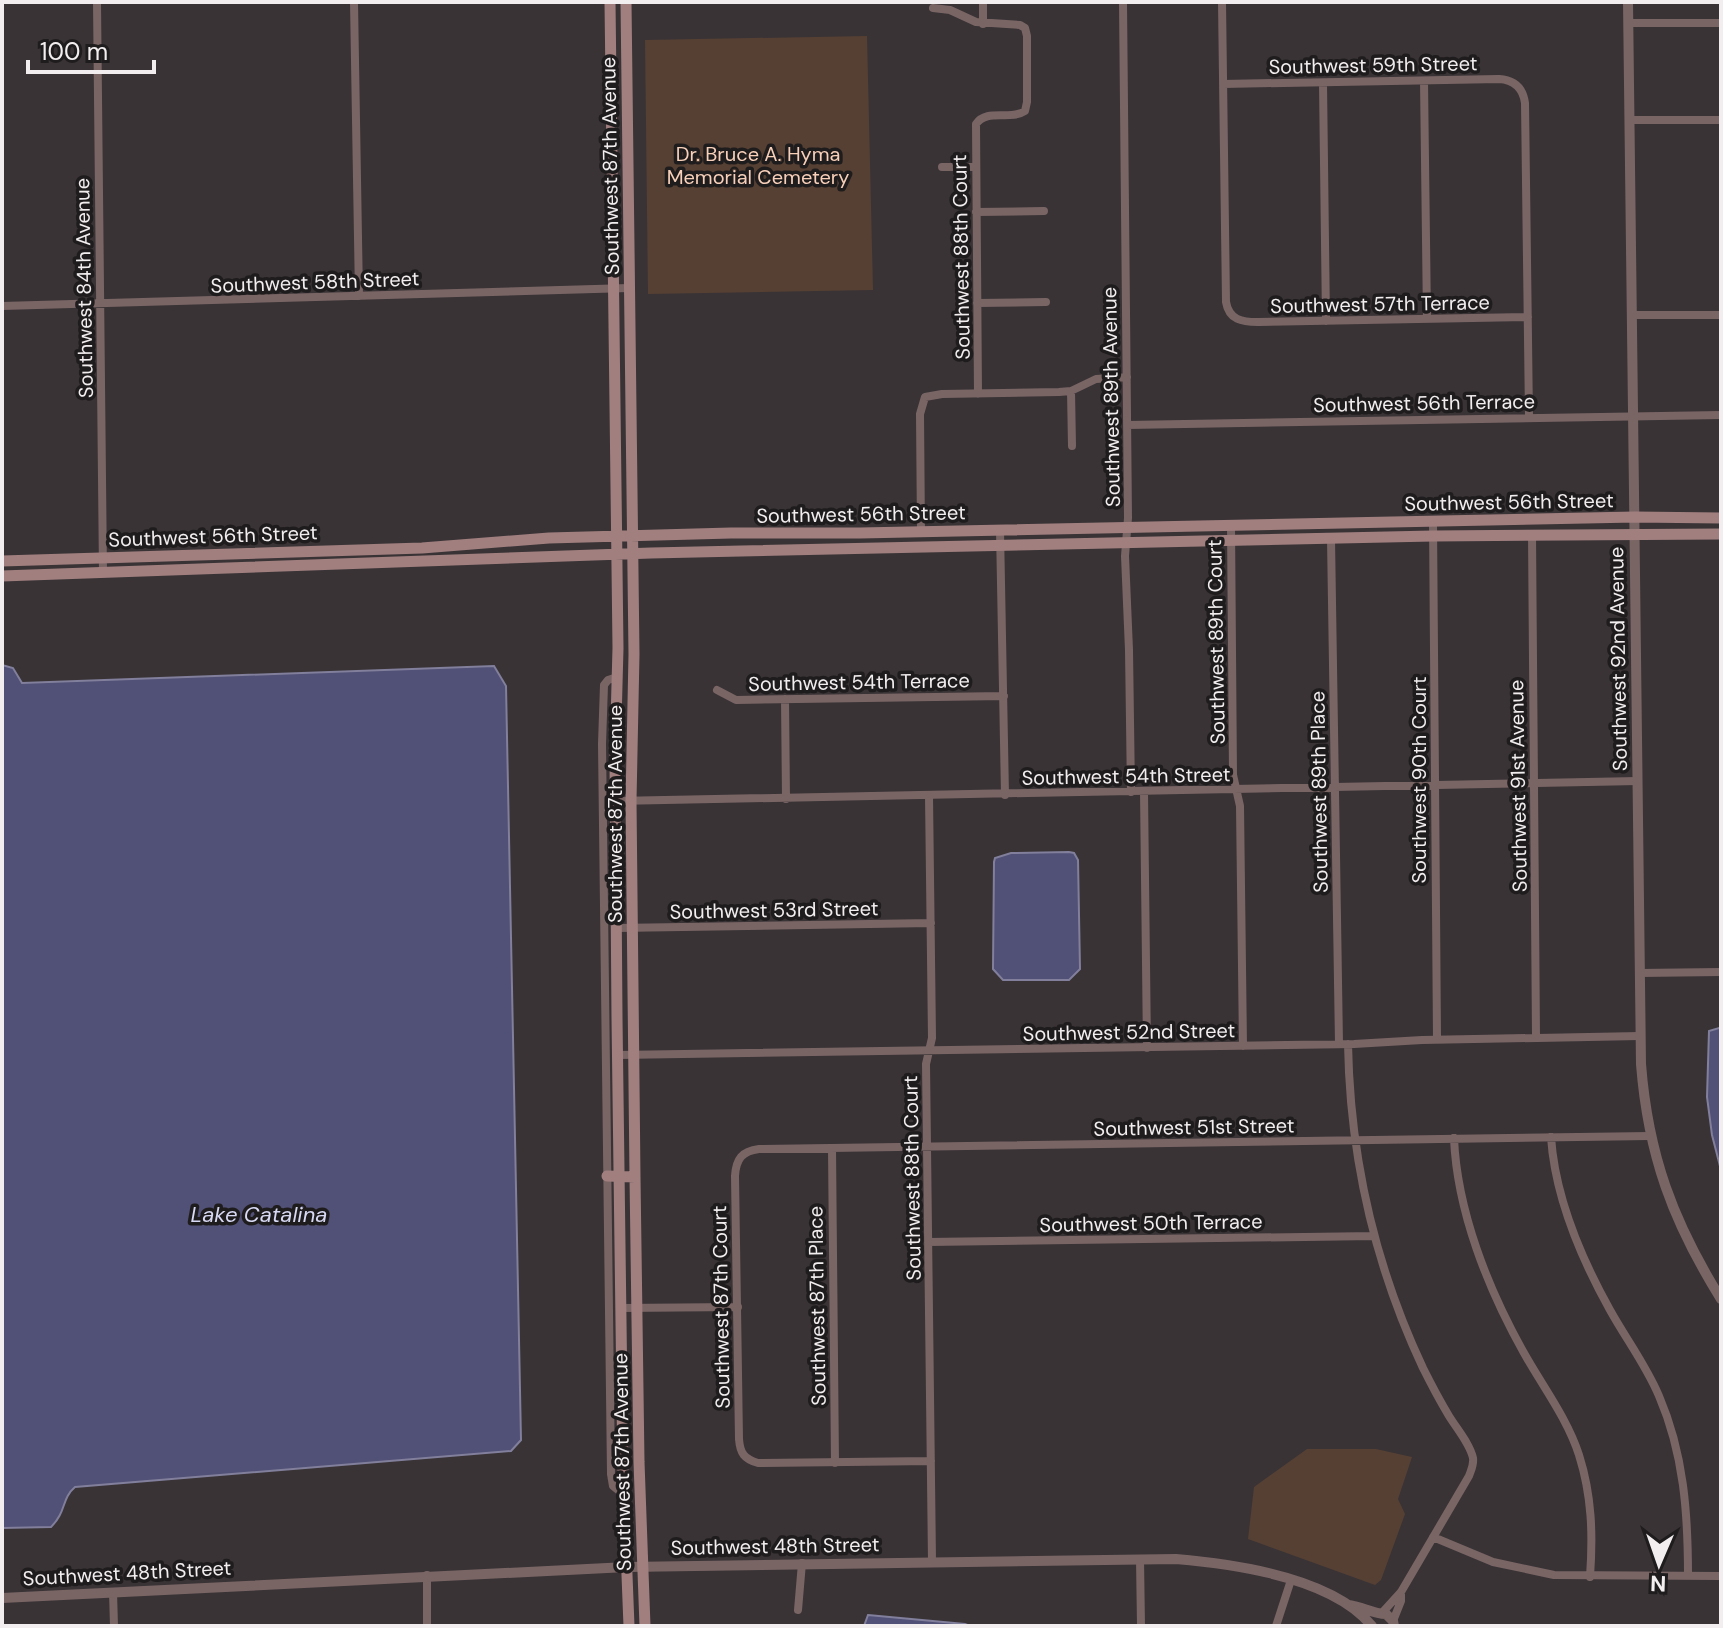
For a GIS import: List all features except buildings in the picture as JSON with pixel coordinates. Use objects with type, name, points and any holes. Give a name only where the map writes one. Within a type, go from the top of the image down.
[{"type":"main road","name":"Southwest 87th Avenue","points":[[610,2],[617,555],[615,801],[618,1055],[613,1176],[621,1308],[629,1626]]},
{"type":"main road","name":"Southwest 87th Avenue","points":[[626,2],[635,1177],[645,1626]]},
{"type":"main road","points":[[611,32],[626,32]]},
{"type":"main road","points":[[611,72],[627,72]]},
{"type":"main road","points":[[612,158],[628,158]]},
{"type":"main road","name":"Southwest 56th Street","points":[[2,561],[433,548],[503,540],[616,536],[1635,517],[1721,518]]},
{"type":"main road","name":"Southwest 56th Street","points":[[2,576],[632,554],[1532,534],[1721,534]]},
{"type":"main road","points":[[316,551],[317,566]]},
{"type":"main road","points":[[617,677],[624,680],[633,696]]},
{"type":"main road","points":[[613,1176],[635,1177]]},
{"type":"street","name":"Southwest 84th Avenue","points":[[97,2],[103,573]]},
{"type":"street","points":[[354,2],[359,296]]},
{"type":"street","points":[[933,8],[950,10],[983,24],[983,2]]},
{"type":"street","name":"Southwest 89th Avenue","points":[[1123,2],[1128,527],[1125,543],[1131,792]]},
{"type":"street","points":[[1222,2],[1223,84]]},
{"type":"street","name":"Southwest 92nd Avenue","points":[[1628,2],[1639,973],[1643,1082],[1650,1136],[1669,1202],[1693,1253],[1721,1299]]},
{"type":"street","points":[[1629,23],[1721,23]]},
{"type":"street","name":"Southwest 88th Court","points":[[978,394],[975,132],[978,120],[988,116],[1023,113],[1027,106],[1025,28],[1013,24],[983,24]]},
{"type":"street","name":"Southwest 59th Street","points":[[1223,84],[1504,79],[1521,89],[1525,108],[1528,317]]},
{"type":"street","points":[[1424,81],[1427,319]]},
{"type":"street","points":[[1323,83],[1326,321]]},
{"type":"street","name":"Southwest 57th Terrace","points":[[1223,84],[1225,298],[1227,309],[1234,317],[1247,322],[1528,317]]},
{"type":"street","points":[[1630,120],[1721,120]]},
{"type":"street","points":[[942,167],[976,167]]},
{"type":"street","points":[[976,212],[1044,211]]},
{"type":"street","name":"Southwest 58th Street","points":[[2,306],[629,288]]},
{"type":"street","points":[[977,303],[1046,302]]},
{"type":"street","points":[[1632,315],[1721,315]]},
{"type":"street","points":[[1528,317],[1529,417]]},
{"type":"street","points":[[921,531],[920,414],[925,397],[1071,391],[1096,379],[1127,377]]},
{"type":"street","points":[[1071,391],[1072,446]]},
{"type":"street","name":"Southwest 56th Terrace","points":[[1127,425],[1721,415]]},
{"type":"street","name":"Southwest 90th Court","points":[[1433,521],[1437,1039]]},
{"type":"street","name":"Southwest 89th Court","points":[[1231,525],[1233,775],[1240,806],[1243,1046]]},
{"type":"street","points":[[1000,530],[1005,795]]},
{"type":"street","name":"Southwest 91st Avenue","points":[[1532,534],[1536,1038]]},
{"type":"street","name":"Southwest 89th Place","points":[[1331,539],[1343,1044],[1355,1140],[1384,1271],[1417,1354],[1473,1457],[1469,1476],[1401,1592],[1380,1614]]},
{"type":"street","name":"Southwest 87th Avenue","points":[[617,677],[605,682],[603,690],[613,1176],[611,1474],[613,1486],[624,1495]]},
{"type":"street","name":"Southwest 54th Terrace","points":[[717,690],[736,700],[1004,696]]},
{"type":"street","points":[[785,699],[786,799]]},
{"type":"street","name":"Southwest 54th Street","points":[[615,801],[1638,781]]},
{"type":"street","points":[[1144,792],[1147,1048]]},
{"type":"street","name":"Southwest 88th Court","points":[[929,796],[932,1038],[926,1064],[932,1561]]},
{"type":"street","name":"Southwest 53rd Street","points":[[617,928],[931,923]]},
{"type":"street","points":[[1639,973],[1721,972]]},
{"type":"street","name":"Southwest 52nd Street","points":[[618,1055],[1147,1048],[1640,1036]]},
{"type":"street","name":"Southwest 51st Street","points":[[741,1156],[759,1149],[1650,1136]]},
{"type":"street","points":[[1551,1137],[1557,1176],[1579,1246],[1610,1311],[1648,1371],[1672,1432],[1686,1500],[1688,1576]]},
{"type":"street","points":[[1454,1138],[1456,1165],[1467,1211],[1489,1278],[1512,1331],[1560,1411],[1579,1456],[1591,1508],[1590,1577]]},
{"type":"street","name":"Southwest 87th Place","points":[[832,1148],[835,1463]]},
{"type":"street","name":"Southwest 87th Court","points":[[741,1156],[735,1176],[739,1439],[745,1457],[758,1463],[835,1463]]},
{"type":"street","name":"Southwest 50th Terrace","points":[[928,1242],[1374,1236]]},
{"type":"street","points":[[621,1308],[738,1307]]},
{"type":"street","points":[[835,1463],[931,1461]]},
{"type":"street","points":[[1433,1537],[1477,1556],[1521,1569],[1590,1577],[1721,1576]]},
{"type":"street","points":[[1140,1559],[1141,1626]]},
{"type":"street","name":"Southwest 48th Street","points":[[2,1598],[642,1566],[1140,1559],[1213,1563],[1291,1580],[1349,1605],[1386,1614],[1395,1624]]},
{"type":"street","points":[[798,1610],[802,1563]]},
{"type":"street","points":[[427,1575],[427,1626]]},
{"type":"street","points":[[1276,1626],[1291,1580]]},
{"type":"street","points":[[113,1592],[114,1626]]},
{"type":"street","name":"Southwest 89th Place","points":[[1395,1624],[1401,1592]]},
{"type":"street","name":"Southwest 48th Street","points":[[1349,1605],[1372,1626]]},
{"type":"street","name":"Southwest 48th Street","points":[[1372,1626],[1373,1619],[1380,1614]]},
{"type":"green space","name":"Dr. Bruce A. Hyma Memorial Cemetery","points":[[867,36],[873,290],[648,294],[645,40]]},
{"type":"green space","points":[[1307,1449],[1376,1449],[1412,1457],[1398,1499],[1405,1514],[1381,1580],[1375,1585],[1248,1539],[1254,1487]]},
{"type":"water","name":"Lake Catalina","points":[[2,665],[13,668],[22,683],[494,666],[506,686],[521,1440],[511,1451],[75,1487],[51,1527],[2,1528]]},
{"type":"water","points":[[1069,852],[1074,853],[1078,860],[1080,969],[1069,980],[1003,980],[993,969],[994,862],[995,858],[1011,853]]},
{"type":"water","points":[[1719,1028],[1721,1170],[1707,1097],[1709,1031]]},
{"type":"water","points":[[868,1615],[965,1624],[970,1626],[864,1626]]}]
